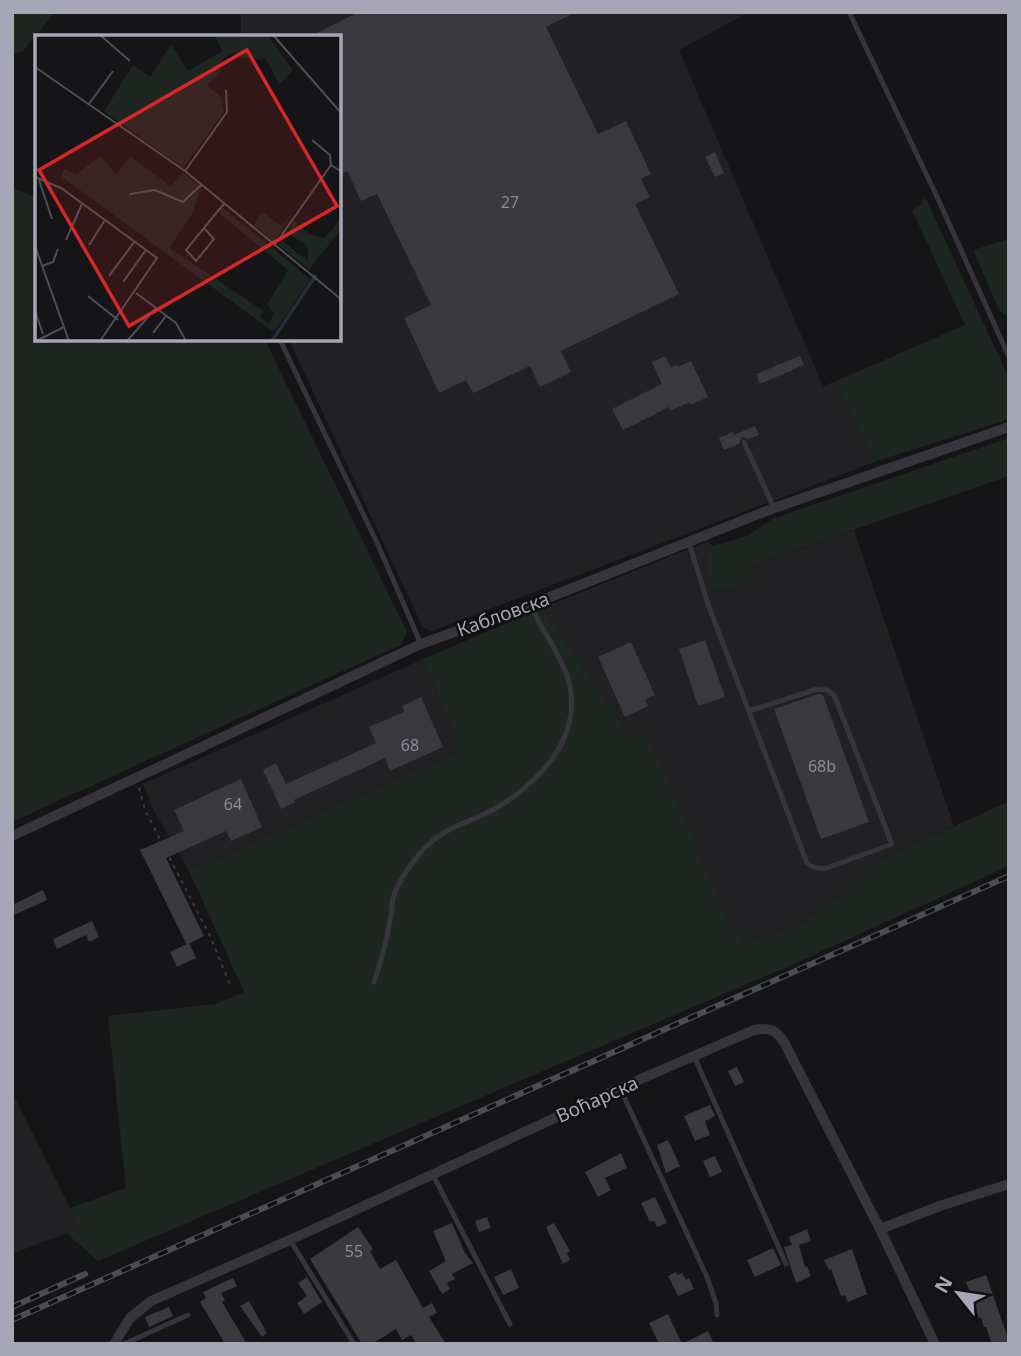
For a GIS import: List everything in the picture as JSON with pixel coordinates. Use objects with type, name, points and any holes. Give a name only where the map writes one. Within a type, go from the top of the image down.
[{"type":"street","name":"Кабловска","points":[[12,836],[421,644],[530,605],[774,508],[1009,427]]},
{"type":"street","name":"Воћарска","points":[[114,1344],[130,1318],[151,1301],[620,1088],[754,1030],[767,1027],[779,1033],[880,1229],[935,1344]]},
{"type":"street","points":[[880,1229],[1009,1184]]},
{"type":"lane","points":[[849,12],[939,201],[1009,357]]},
{"type":"lane","points":[[280,341],[378,545],[421,644]]},
{"type":"lane","points":[[744,442],[774,508]]},
{"type":"lane","points":[[689,543],[709,607],[807,863],[824,869],[891,844],[834,695],[827,690],[817,689],[749,711]]},
{"type":"lane","points":[[374,982],[394,897],[427,845],[453,827],[497,808],[534,780],[552,762],[564,740],[570,709],[570,685],[530,605]]},
{"type":"lane","points":[[694,1056],[786,1264]]},
{"type":"lane","points":[[620,1088],[707,1277],[717,1315]]},
{"type":"lane","points":[[433,1175],[510,1324]]},
{"type":"lane","points":[[290,1240],[354,1344]]},
{"type":"lane","points":[[124,1344],[188,1315]]},
{"type":"path","points":[[136,777],[145,810],[211,936],[231,987]]},
{"type":"shaded area","points":[[12,12],[55,12],[23,51],[12,55]]},
{"type":"shaded area","points":[[241,12],[749,12],[679,50],[823,386],[836,381],[877,461],[432,631],[423,628],[289,341],[341,341],[341,35],[241,35]]},
{"type":"shaded area","points":[[12,187],[35,197],[35,341],[265,341],[407,632],[400,645],[12,822]]},
{"type":"shaded area","points":[[925,197],[1009,378],[1009,419],[877,461],[836,381],[965,325],[912,210],[921,205]]},
{"type":"shaded area","points":[[1009,239],[1009,317],[1000,312],[973,250]]},
{"type":"shaded area","points":[[1009,438],[1009,476],[752,565],[755,583],[716,592],[706,565],[708,553],[713,546],[747,536],[772,519]]},
{"type":"shaded area","points":[[854,530],[954,826],[864,871],[839,896],[800,924],[746,943],[728,922],[629,735],[542,608],[708,541],[713,546],[708,553],[716,592],[754,583],[752,565]]},
{"type":"shaded area","points":[[542,608],[629,735],[647,733],[728,922],[746,943],[800,924],[839,896],[864,871],[894,854],[1009,801],[1009,866],[787,967],[98,1261],[66,1233],[80,1228],[70,1208],[126,1188],[108,1016],[215,1004],[244,992],[189,871],[454,753],[456,738],[423,659]]},
{"type":"shaded area","points":[[423,659],[456,738],[454,753],[189,871],[153,809],[143,784]]},
{"type":"shaded area","points":[[12,1092],[80,1228],[12,1254]]},
{"type":"building","points":[[359,12],[576,12],[546,27],[598,134],[626,121],[651,174],[641,179],[650,197],[635,204],[679,294],[561,351],[571,372],[540,387],[530,366],[473,393],[466,380],[439,393],[404,318],[431,305],[377,194],[361,201],[347,171],[341,174],[341,35],[313,35]]},
{"type":"building","points":[[715,152],[724,173],[715,177],[705,157]]},
{"type":"building","points":[[665,356],[671,367],[691,361],[708,397],[671,411],[669,407],[623,430],[612,409],[662,384],[652,362]]},
{"type":"building","points":[[800,356],[804,365],[760,384],[756,374]]},
{"type":"building","points":[[755,426],[759,435],[749,439],[742,437],[739,444],[724,450],[719,438]]},
{"type":"building","points":[[705,640],[725,697],[698,706],[679,649]]},
{"type":"building","points":[[631,642],[655,695],[645,700],[648,706],[625,717],[598,657]]},
{"type":"building","points":[[818,694],[823,695],[869,822],[821,839],[774,709]]},
{"type":"building","points":[[421,697],[443,747],[390,771],[385,758],[294,800],[295,802],[281,809],[263,770],[276,763],[286,784],[376,743],[369,727],[404,712],[402,706]]},
{"type":"building","points":[[241,779],[262,827],[231,841],[226,831],[166,858],[204,936],[187,945],[140,850],[184,831],[174,810]]},
{"type":"building","points":[[43,890],[47,900],[12,916],[12,905]]},
{"type":"building","points":[[92,921],[99,937],[89,942],[86,935],[57,949],[53,939]]},
{"type":"building","points":[[189,943],[196,958],[177,967],[170,952]]},
{"type":"building","points":[[737,1067],[744,1082],[735,1086],[728,1071]]},
{"type":"building","points":[[710,1105],[715,1116],[705,1121],[710,1135],[695,1141],[684,1116]]},
{"type":"building","points":[[668,1140],[680,1166],[666,1173],[657,1145]]},
{"type":"building","points":[[621,1153],[627,1168],[605,1178],[611,1190],[598,1197],[585,1172]]},
{"type":"building","points":[[715,1156],[722,1172],[710,1177],[703,1161]]},
{"type":"building","points":[[655,1197],[667,1223],[657,1227],[654,1221],[650,1222],[641,1203]]},
{"type":"building","points":[[487,1217],[491,1228],[479,1232],[475,1221]]},
{"type":"building","points":[[452,1223],[465,1253],[473,1263],[452,1274],[455,1279],[447,1283],[450,1289],[442,1294],[429,1271],[446,1261],[433,1231]]},
{"type":"building","points":[[554,1223],[570,1251],[567,1253],[570,1260],[563,1264],[546,1227]]},
{"type":"building","points":[[358,1227],[373,1249],[370,1251],[380,1269],[396,1260],[423,1308],[432,1303],[437,1313],[429,1317],[446,1344],[417,1344],[411,1335],[402,1340],[396,1329],[372,1344],[362,1344],[310,1259]]},
{"type":"building","points":[[807,1229],[811,1241],[799,1245],[805,1267],[807,1266],[811,1276],[796,1283],[784,1247],[792,1245],[789,1237]]},
{"type":"building","points":[[773,1248],[781,1265],[755,1277],[747,1260]]},
{"type":"building","points":[[852,1249],[867,1294],[848,1302],[845,1295],[841,1296],[831,1269],[829,1270],[824,1260]]},
{"type":"building","points":[[511,1269],[519,1288],[503,1295],[494,1277]]},
{"type":"building","points":[[676,1272],[678,1275],[682,1273],[686,1280],[689,1278],[694,1289],[678,1296],[668,1276]]},
{"type":"building","points":[[986,1275],[1009,1344],[992,1344],[966,1282]]},
{"type":"building","points":[[307,1277],[322,1302],[304,1314],[297,1303],[307,1296],[298,1283]]},
{"type":"building","points":[[233,1278],[237,1286],[221,1293],[225,1300],[222,1302],[247,1344],[225,1344],[200,1302],[206,1298],[203,1292]]},
{"type":"building","points":[[249,1301],[267,1333],[262,1337],[240,1306]]},
{"type":"building","points":[[169,1307],[173,1316],[149,1327],[145,1317]]},
{"type":"building","points":[[668,1314],[682,1344],[659,1344],[649,1323]]},
{"type":"building","points":[[708,1331],[714,1344],[682,1344]]},
{"type":"railway","points":[[12,1320],[1009,876]]},
{"type":"railway","points":[[12,1307],[85,1274]]}]
